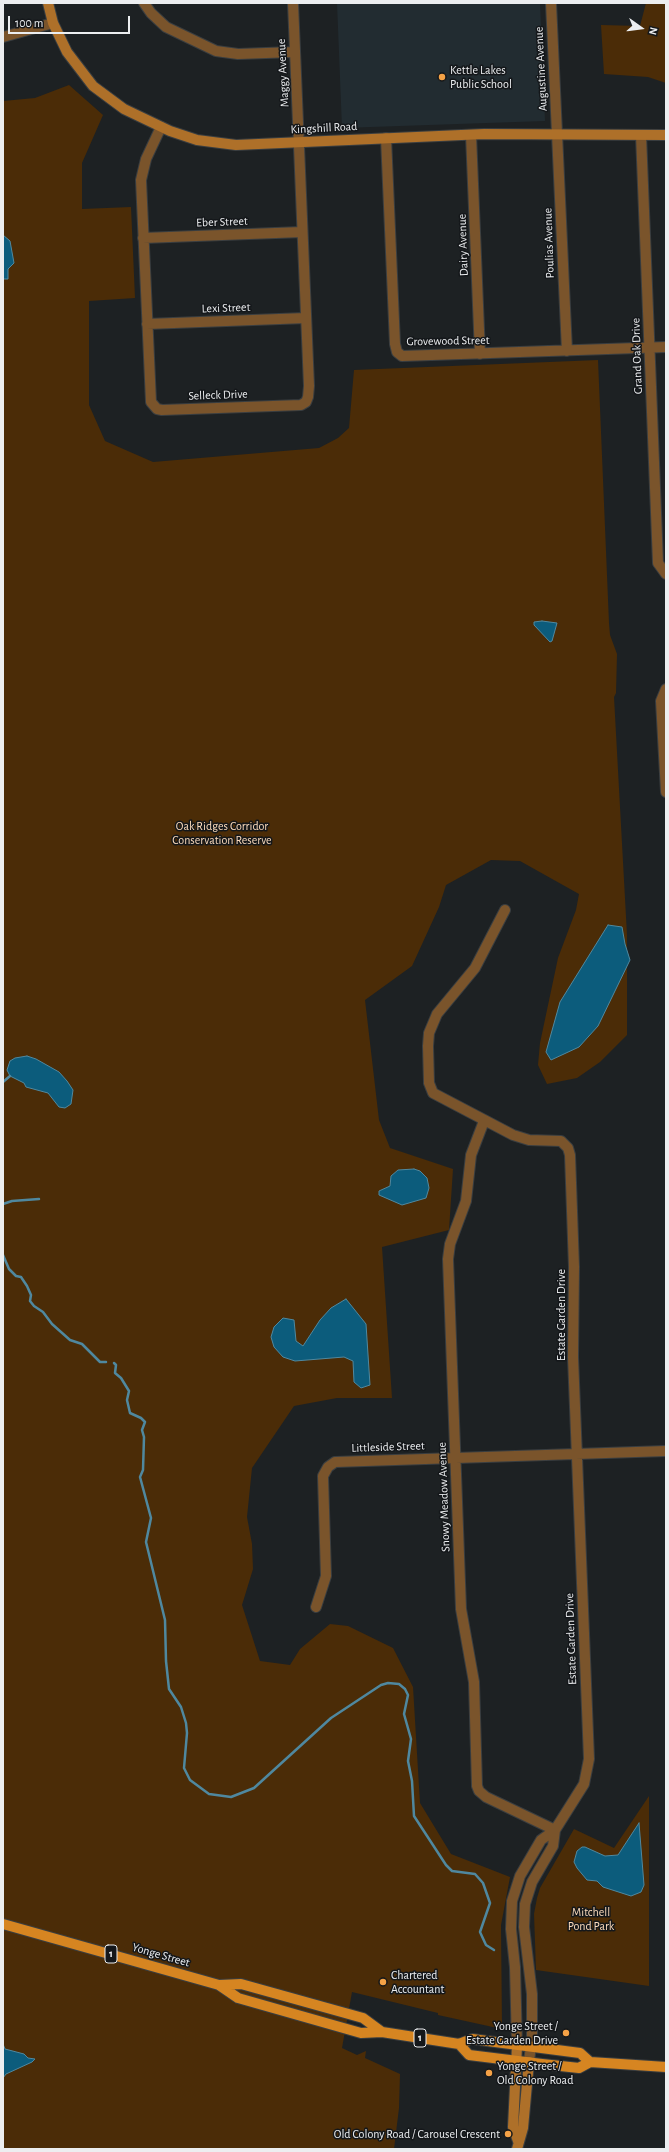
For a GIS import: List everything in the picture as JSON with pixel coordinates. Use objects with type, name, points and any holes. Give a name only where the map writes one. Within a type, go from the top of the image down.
[{"type":"main road","name":"Yonge Street","points":[[3,1924],[219,1985],[242,1984],[363,2018],[382,2032]]},
{"type":"main road","name":"Yonge Street","points":[[219,1985],[238,1998],[334,2027],[361,2033],[382,2032],[459,2044],[472,2039],[531,2048],[580,2053],[590,2062]]},
{"type":"main road","name":"Yonge Street","points":[[459,2044],[469,2055],[517,2061],[579,2068],[590,2062],[666,2068]]},
{"type":"street","name":"Kingshill Road","points":[[48,3],[53,23],[67,52],[93,86],[124,109],[161,127],[190,138],[217,144],[471,135],[666,135]]},
{"type":"street","points":[[144,3],[151,14],[166,27],[216,51],[238,54],[294,52]]},
{"type":"street","name":"Maggy Avenue","points":[[293,3],[299,142]]},
{"type":"street","name":"Augustine Avenue","points":[[551,3],[558,134]]},
{"type":"street","points":[[3,37],[53,23]]},
{"type":"street","name":"Selleck Drive","points":[[161,127],[142,170],[143,238],[150,396],[153,406],[162,410],[288,406],[301,405],[306,402],[308,397],[306,318],[299,142]]},
{"type":"street","name":"Poulias Avenue","points":[[558,134],[567,351]]},
{"type":"street","name":"Dairy Avenue","points":[[471,135],[480,354]]},
{"type":"street","name":"Grand Oak Drive","points":[[641,135],[658,562],[666,574]]},
{"type":"street","name":"Grovewood Street","points":[[386,138],[394,333],[397,352],[402,356],[413,357],[666,347]]},
{"type":"street","name":"Eber Street","points":[[143,238],[302,232]]},
{"type":"street","name":"Lexi Street","points":[[147,324],[306,318]]},
{"type":"street","points":[[666,689],[661,701],[666,792]]},
{"type":"street","name":"Estate Garden Drive","points":[[505,910],[474,968],[437,1014],[429,1033],[429,1083],[433,1093],[484,1121],[520,1138],[561,1141],[570,1152],[574,1267],[573,1357],[589,1759],[584,1784],[555,1830],[541,1840],[520,1876],[512,1901],[511,1929],[516,1996],[517,2046]]},
{"type":"street","name":"Snowy Meadow Avenue","points":[[484,1121],[470,1155],[466,1201],[450,1244],[448,1259],[461,1609],[474,1682],[478,1789],[486,1797],[555,1830]]},
{"type":"street","name":"Littleside Street","points":[[316,1607],[326,1576],[323,1476],[328,1467],[335,1462],[666,1451]]},
{"type":"street","name":"Estate Garden Drive","points":[[529,2062],[531,2048],[532,1994],[524,1927],[525,1904],[532,1882],[553,1846],[555,1830]]},
{"type":"street","points":[[516,1996],[532,1994]]},
{"type":"street","points":[[517,2046],[513,2127],[517,2145]]},
{"type":"street","points":[[517,2145],[523,2128],[529,2062]]},
{"type":"shaded area","name":"Kettle Lakes Public School","points":[[337,3],[540,3],[545,121],[342,128]]},
{"type":"green space","points":[[646,3],[666,3],[666,83],[648,77],[604,74],[601,25],[640,26]]},
{"type":"green space","name":"Oak Ridges Corridor Conservation Reserve","points":[[69,85],[103,115],[82,163],[82,209],[131,207],[135,298],[89,301],[89,405],[105,441],[153,462],[319,448],[338,438],[349,428],[354,370],[598,360],[609,623],[610,635],[617,654],[616,693],[614,697],[627,935],[627,1035],[600,1062],[577,1078],[547,1084],[538,1065],[540,1043],[558,958],[576,910],[579,894],[520,861],[491,860],[446,885],[439,907],[412,966],[365,1000],[379,1120],[390,1148],[453,1169],[449,1230],[382,1247],[392,1398],[337,1398],[294,1406],[252,1468],[247,1517],[252,1544],[253,1569],[242,1605],[260,1661],[290,1665],[300,1649],[330,1624],[348,1626],[393,1648],[413,1687],[420,1803],[451,1854],[510,1877],[501,1925],[502,2029],[438,2015],[438,2013],[352,1992],[342,2048],[357,2055],[366,2051],[365,2058],[400,2074],[399,2108],[394,2149],[3,2149],[3,101],[35,98]]},
{"type":"green space","name":"Mitchell Pond Park","points":[[649,1796],[649,1986],[536,1970],[534,1914],[537,1898],[540,1888],[574,1829],[614,1848]]},
{"type":"water","points":[[3,235],[10,241],[14,263],[8,269],[8,279],[3,279]]},
{"type":"water","points":[[542,621],[557,623],[552,641],[550,642],[534,625],[534,622]]},
{"type":"water","points":[[608,925],[622,927],[630,960],[598,1026],[579,1047],[551,1060],[546,1052],[560,1002]]},
{"type":"water","points":[[27,1056],[36,1059],[59,1072],[73,1090],[71,1104],[65,1108],[59,1107],[48,1093],[26,1087],[24,1083],[10,1076],[7,1070],[10,1061],[15,1058]]},
{"type":"water","points":[[414,1169],[420,1171],[427,1178],[429,1188],[426,1198],[402,1205],[379,1195],[379,1191],[390,1186],[391,1176],[398,1170]]},
{"type":"water","points":[[346,1299],[366,1324],[370,1385],[361,1388],[354,1382],[353,1361],[344,1357],[295,1361],[283,1357],[274,1347],[271,1337],[274,1327],[283,1318],[294,1320],[296,1341],[303,1346],[320,1320],[331,1308]]},
{"type":"water","points":[[639,1823],[644,1885],[641,1892],[631,1896],[603,1887],[597,1881],[587,1880],[574,1862],[577,1851],[582,1847],[585,1847],[605,1856],[618,1855]]},
{"type":"water","points":[[3,2044],[5,2049],[24,2054],[28,2058],[35,2059],[32,2062],[6,2074],[3,2078]]},
{"type":"waterway","points":[[3,1082],[10,1076]]},
{"type":"waterway","points":[[3,1204],[12,1201],[39,1199]]},
{"type":"waterway","points":[[3,1255],[9,1269],[16,1276],[21,1277],[27,1286],[31,1295],[30,1301],[34,1306],[43,1312],[52,1324],[70,1340],[82,1344],[100,1362],[106,1362]]},
{"type":"waterway","points":[[114,1363],[116,1365],[115,1373],[121,1378],[129,1391],[127,1400],[130,1413],[141,1418],[145,1422],[142,1430],[144,1437],[143,1470],[140,1477],[151,1518],[146,1542],[165,1620],[166,1661],[169,1689],[181,1707],[186,1723],[187,1733],[184,1768],[190,1780],[209,1794],[231,1797],[254,1788],[331,1718],[381,1685],[388,1683],[399,1684],[405,1689],[408,1695],[404,1714],[411,1739],[408,1761],[412,1781],[414,1816],[446,1865],[452,1871],[475,1874],[483,1883],[490,1903],[480,1932],[486,1945],[494,1950]]},
{"type":"place","name":"Kettle Lakes Public School","points":[[442,77]]},
{"type":"place","name":"Chartered Accountant","points":[[383,1982]]},
{"type":"place","name":"Yonge Street / Estate Garden Drive","points":[[566,2033]]},
{"type":"place","name":"Yonge Street / Old Colony Road","points":[[489,2073]]},
{"type":"place","name":"Old Colony Road / Carousel Crescent","points":[[508,2134]]}]
